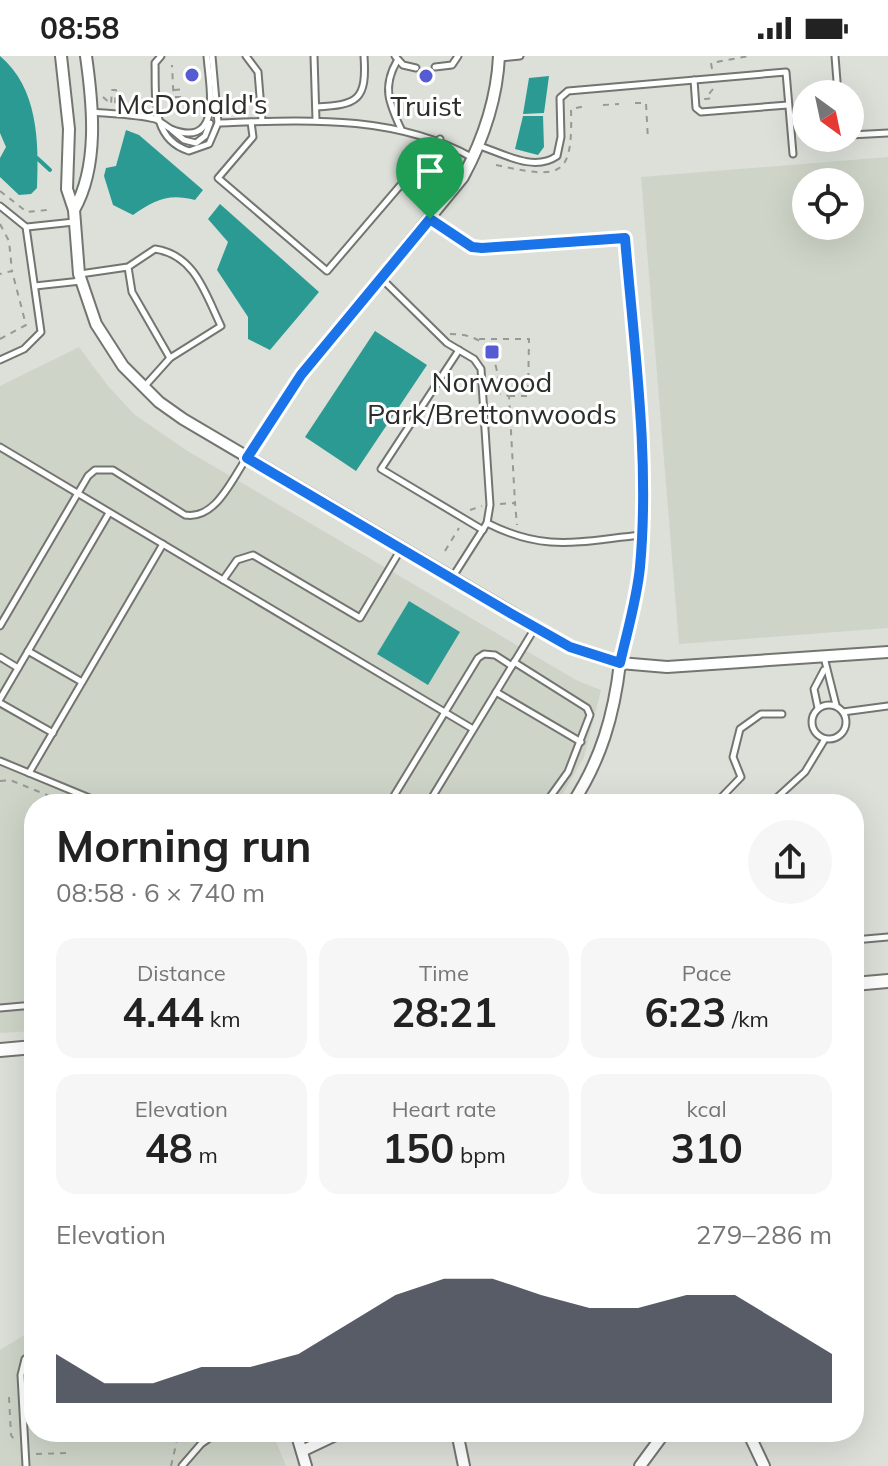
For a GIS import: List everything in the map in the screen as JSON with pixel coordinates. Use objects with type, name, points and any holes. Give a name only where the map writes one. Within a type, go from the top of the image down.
[{"type":"street","points":[[61,56],[69,129],[67,189],[74,210],[80,278],[96,324],[109,347],[143,388],[183,419],[570,647],[620,663],[667,667],[888,652]]},
{"type":"street","points":[[74,210],[88,186],[91,112],[86,56]]},
{"type":"street","points":[[247,458],[301,375],[430,219],[473,158],[493,106],[499,57]]},
{"type":"street","points":[[578,794],[592,772],[609,727],[620,663]]},
{"type":"street","points":[[864,983],[888,981]]},
{"type":"street","points":[[0,1050],[24,1048]]},
{"type":"street","points":[[299,1442],[306,1466]]},
{"type":"street","points":[[302,1451],[321,1442]]},
{"type":"street","points":[[459,1442],[464,1466]]},
{"type":"street","points":[[640,1466],[658,1442]]},
{"type":"street","points":[[753,1442],[764,1466]]},
{"type":"lane","points":[[161,56],[155,63],[157,120],[164,134],[189,151],[209,144],[218,123],[210,56]]},
{"type":"lane","points":[[91,112],[157,120],[184,140],[196,143],[208,132],[212,113],[210,56]]},
{"type":"lane","points":[[246,56],[258,72],[262,121]]},
{"type":"lane","points":[[314,56],[316,120]]},
{"type":"lane","points":[[316,107],[349,105],[355,100],[364,84],[364,56]]},
{"type":"lane","points":[[435,67],[452,65],[458,56]]},
{"type":"lane","points":[[499,57],[520,56]]},
{"type":"lane","points":[[835,56],[837,80]]},
{"type":"lane","points":[[401,130],[388,99],[387,84],[396,58],[416,68]]},
{"type":"lane","points":[[480,146],[533,163],[546,163],[557,156],[561,137],[560,98],[568,91],[786,72],[793,154]]},
{"type":"lane","points":[[694,80],[696,108],[701,112],[788,105]]},
{"type":"lane","points":[[172,129],[198,129],[208,123],[212,113]]},
{"type":"lane","points":[[218,123],[316,120],[401,130],[440,139],[473,158]]},
{"type":"lane","points":[[251,122],[253,137],[218,178],[327,271],[440,139]]},
{"type":"lane","points":[[864,134],[888,133]]},
{"type":"lane","points":[[0,206],[26,227],[41,332],[24,349],[0,360]]},
{"type":"lane","points":[[430,219],[472,247],[482,248],[625,238],[637,388],[642,535],[640,571],[620,663]]},
{"type":"lane","points":[[26,227],[74,222]]},
{"type":"lane","points":[[35,286],[128,267],[155,249],[172,252],[184,259],[221,326],[170,358],[143,388]]},
{"type":"lane","points":[[128,267],[132,292],[170,358]]},
{"type":"lane","points":[[379,277],[439,335],[479,363],[483,377],[490,505],[487,523],[451,579]]},
{"type":"lane","points":[[459,350],[381,469],[483,530]]},
{"type":"lane","points":[[0,447],[473,729]]},
{"type":"lane","points":[[0,626],[78,493],[95,470],[113,470],[185,515],[195,517],[214,505],[247,458]]},
{"type":"lane","points":[[53,733],[0,701],[109,513]]},
{"type":"lane","points":[[487,523],[519,540],[548,544],[642,535]]},
{"type":"lane","points":[[29,773],[163,544]]},
{"type":"lane","points":[[223,580],[237,560],[253,555],[360,618],[401,549]]},
{"type":"lane","points":[[434,794],[535,627]]},
{"type":"lane","points":[[28,651],[82,682]]},
{"type":"lane","points":[[395,794],[444,712],[484,654],[495,655],[513,664],[587,708],[590,715],[581,742],[568,772],[552,794]]},
{"type":"lane","points":[[824,656],[824,669],[814,689],[818,708],[811,723],[816,733],[825,739],[836,738],[845,729],[843,712],[836,706],[833,685],[824,669]]},
{"type":"lane","points":[[0,657],[18,668]]},
{"type":"lane","points":[[496,692],[581,742]]},
{"type":"lane","points":[[818,708],[836,706]]},
{"type":"lane","points":[[843,712],[888,706]]},
{"type":"lane","points":[[725,794],[741,777],[733,757],[740,729],[761,714],[782,714]]},
{"type":"lane","points":[[781,794],[805,772],[825,739]]},
{"type":"lane","points":[[0,761],[80,794]]},
{"type":"lane","points":[[864,939],[888,937]]},
{"type":"lane","points":[[0,1008],[24,1006]]},
{"type":"lane","points":[[24,1363],[21,1375],[24,1430]]},
{"type":"lane","points":[[25,1442],[26,1466]]},
{"type":"lane","points":[[182,1466],[204,1442]]},
{"type":"path","points":[[712,70],[711,63],[749,56]]},
{"type":"path","points":[[167,114],[174,106],[172,65]]},
{"type":"path","points":[[714,88],[705,99],[715,98]]},
{"type":"path","points":[[173,90],[185,89]]},
{"type":"path","points":[[102,95],[111,104],[112,90],[116,90],[114,104],[127,105]]},
{"type":"path","points":[[173,97],[186,97]]},
{"type":"path","points":[[635,103],[646,103],[648,140]]},
{"type":"path","points":[[603,105],[619,104]]},
{"type":"path","points":[[647,121],[653,121]]},
{"type":"path","points":[[0,191],[27,212],[47,210]]},
{"type":"path","points":[[0,224],[9,241],[12,271],[26,325],[0,339]]},
{"type":"path","points":[[0,274],[12,271]]},
{"type":"path","points":[[439,335],[529,339],[528,396],[500,394],[493,358],[478,338]]},
{"type":"path","points":[[509,396],[519,540]]},
{"type":"path","points":[[499,505],[515,503]]},
{"type":"path","points":[[469,512],[473,506],[483,505]]},
{"type":"path","points":[[445,551],[460,527]]},
{"type":"path","points":[[0,781],[10,780],[44,794]]},
{"type":"path","points":[[9,1397],[11,1435],[16,1444]]},
{"type":"path","points":[[171,1466],[177,1442]]},
{"type":"path","points":[[34,1455],[68,1453]]},
{"type":"shaded area","points":[[888,157],[888,628],[679,644],[641,177]]},
{"type":"shaded area","points":[[79,347],[108,386],[135,415],[186,450],[576,680],[601,690],[584,757],[563,794],[24,794],[24,1032],[0,1033],[0,386]]},
{"type":"shaded area","points":[[24,1335],[24,1442],[276,1442],[286,1466],[0,1466],[0,1350]]},
{"type":"water","points":[[0,56],[22,84],[34,116],[37,188],[31,194],[19,195],[0,177],[0,158],[6,147],[0,133]]},
{"type":"water","points":[[549,76],[544,113],[523,114],[529,78]]},
{"type":"water","points":[[523,116],[543,116],[544,147],[538,155],[515,149]]},
{"type":"water","points":[[126,130],[139,135],[203,190],[195,200],[177,197],[162,199],[133,215],[113,205],[104,176],[106,168],[116,166]]},
{"type":"water","points":[[220,204],[319,292],[270,350],[248,339],[248,317],[217,270],[228,242],[208,219]]},
{"type":"water","points":[[375,331],[427,365],[356,471],[305,437]]},
{"type":"water","points":[[409,601],[460,632],[428,685],[377,654]]},
{"type":"waterway","points":[[37,158],[50,170]]},
{"type":"place","name":"McDonald's","points":[[192,75]]},
{"type":"place","name":"Truist","points":[[426,76]]},
{"type":"place","name":"Norwood Park/Brettonwoods","points":[[492,352]]},
{"type":"route","points":[[430,219],[472,247],[482,248],[625,238],[641,453],[643,532],[640,571],[620,663],[570,647],[247,458],[301,375],[430,219]]}]
